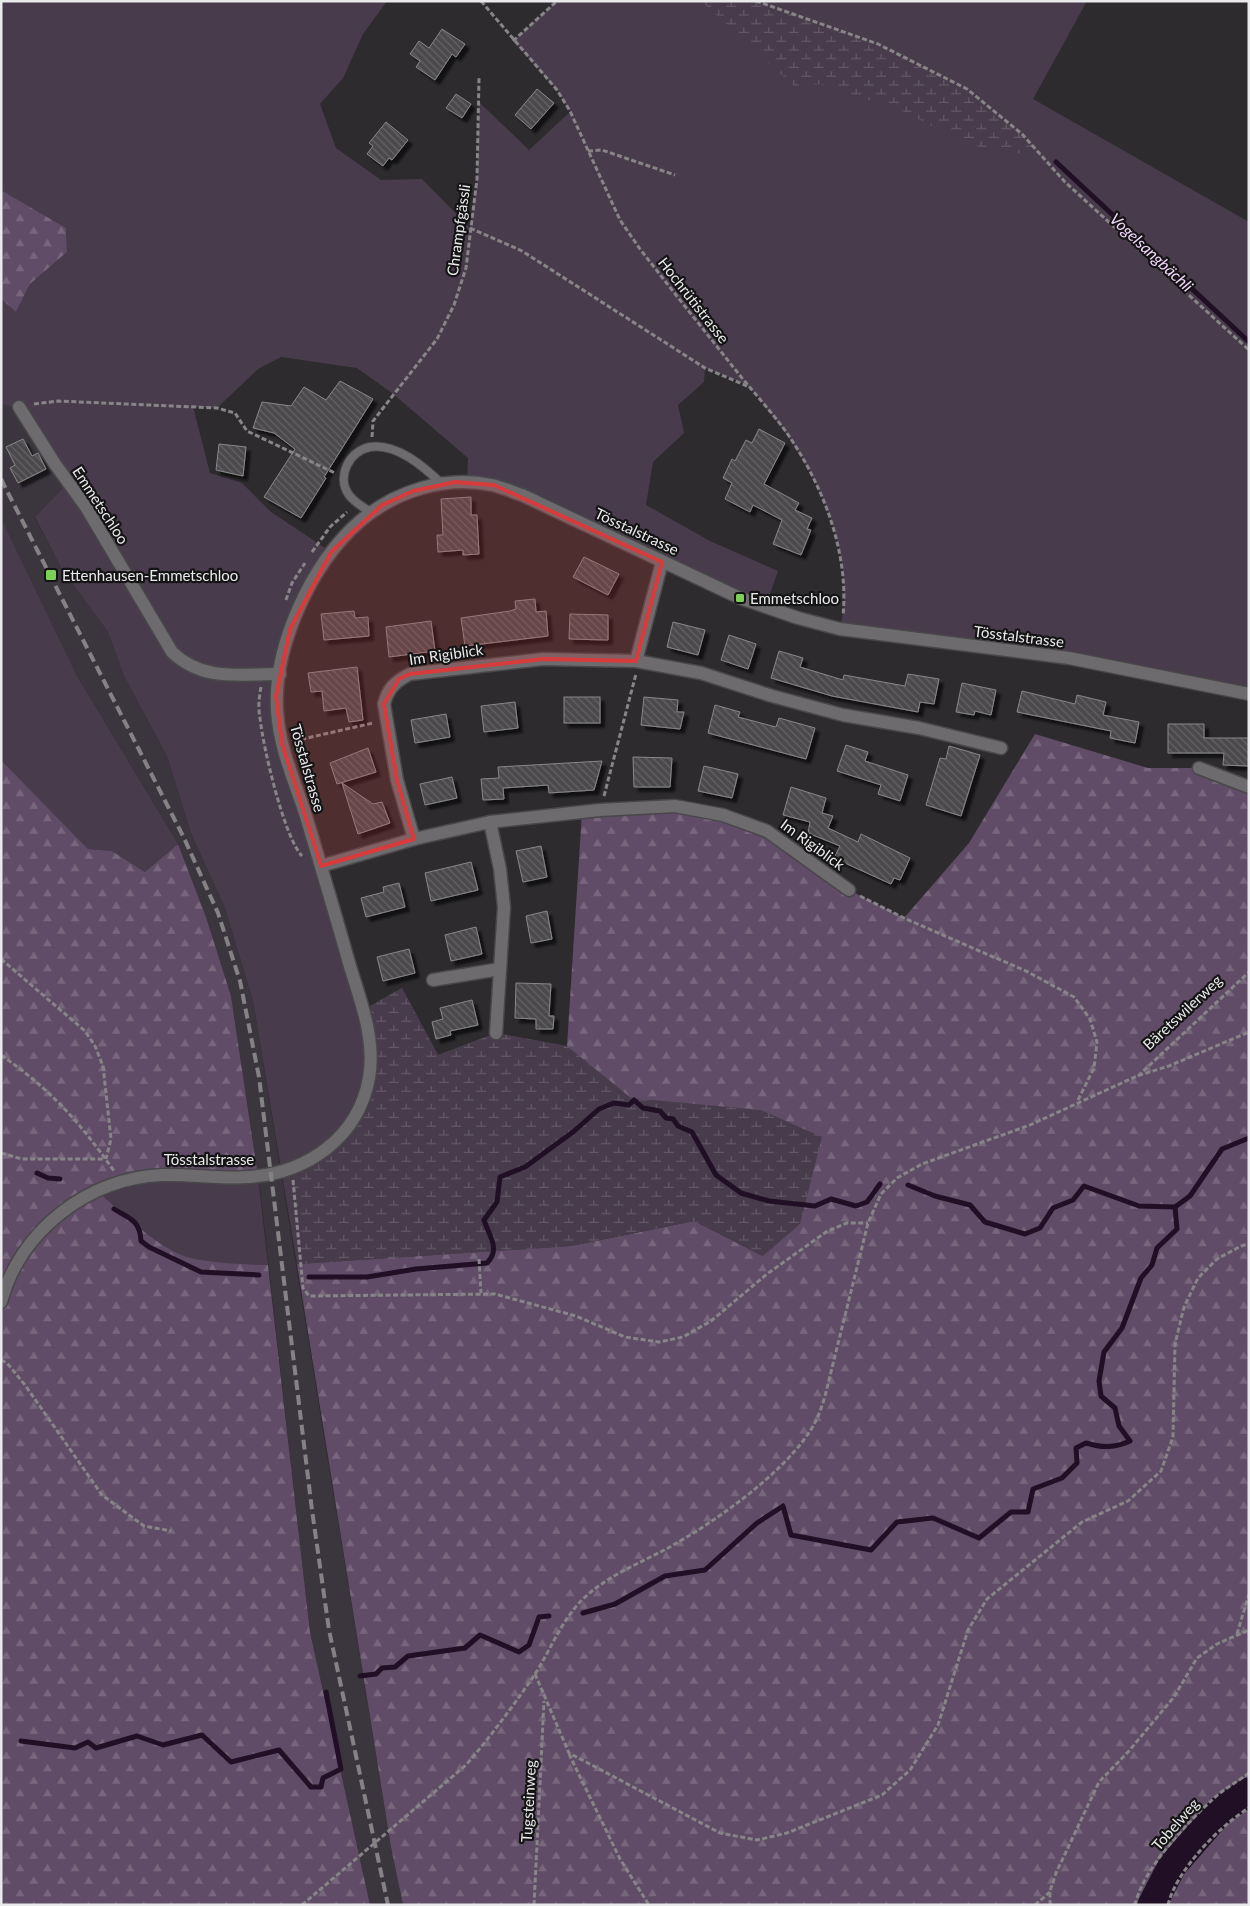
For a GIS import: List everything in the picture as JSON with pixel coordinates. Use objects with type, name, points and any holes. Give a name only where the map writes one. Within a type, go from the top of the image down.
[{"type":"street","name":"Emmetschloo","points":[[19,408],[55,464],[86,507],[172,652],[184,663],[198,670],[214,673],[280,674]]},
{"type":"street","name":"Tösstalstrasse","points":[[1,1302],[14,1268],[42,1229],[66,1208],[97,1191],[119,1183],[160,1175],[247,1177],[291,1169],[316,1157],[346,1131],[365,1093],[371,1062],[367,1025],[321,866],[282,744],[276,704],[280,674],[290,629],[313,579],[331,552],[350,530],[371,512],[413,490],[441,483],[467,482],[494,485],[522,495],[662,562],[765,608],[840,629],[1069,658],[1249,694]]},
{"type":"street","points":[[636,661],[662,562]]},
{"type":"street","name":"Im Rigiblick","points":[[414,839],[397,780],[384,704],[386,694],[399,679],[410,674],[543,659],[636,661],[701,672],[772,696],[844,715],[919,728],[1001,748]]},
{"type":"street","points":[[1199,768],[1249,787]]},
{"type":"street","name":"Im Rigiblick","points":[[321,866],[414,839],[490,822],[600,810],[676,806],[723,815],[767,831],[849,890]]},
{"type":"street","points":[[490,822],[500,869],[504,907],[496,1032]]},
{"type":"street","points":[[433,980],[500,969]]},
{"type":"lane","points":[[371,512],[349,495],[344,476],[345,467],[352,457],[371,447],[402,454],[427,469],[441,483]]},
{"type":"path","name":"Hochrütistrasse","points":[[481,1],[556,90],[570,112],[620,220],[640,249],[789,436],[812,476],[830,517],[842,565],[844,600],[840,629]]},
{"type":"path","points":[[513,41],[557,1]]},
{"type":"path","points":[[756,1],[878,44],[967,90],[1022,134],[1049,166],[1249,350]]},
{"type":"path","name":"Chrampfgässli","points":[[371,447],[373,421],[437,339],[454,306],[466,268],[477,178],[479,78]]},
{"type":"path","points":[[588,151],[602,150],[675,175]]},
{"type":"path","points":[[470,228],[522,251],[705,368],[748,386]]},
{"type":"path","points":[[19,408],[58,401],[217,408],[235,413],[247,431],[328,472],[344,476]]},
{"type":"path","points":[[600,810],[637,672],[636,661]]},
{"type":"path","points":[[262,674],[259,716],[265,748],[291,839],[306,860]]},
{"type":"path","points":[[265,748],[386,720]]},
{"type":"path","points":[[849,890],[904,918],[1028,972],[1074,997],[1090,1019],[1096,1042],[1094,1068],[1077,1102]]},
{"type":"path","points":[[1,959],[85,1031],[95,1046],[103,1066],[111,1139],[106,1159]]},
{"type":"path","name":"Bäretswilerweg","points":[[1137,1076],[1249,972]]},
{"type":"path","points":[[302,1905],[466,1764],[485,1744],[535,1674],[574,1608],[583,1598],[606,1581],[676,1543],[750,1492],[787,1460],[809,1434],[825,1396],[868,1223],[882,1194],[905,1172],[1030,1125],[1137,1076],[1169,1066],[1249,1032]]},
{"type":"path","points":[[1,1055],[30,1075],[58,1100],[106,1159]]},
{"type":"path","points":[[1,1153],[22,1159],[106,1159]]},
{"type":"path","points":[[291,1169],[303,1288],[309,1296],[495,1294],[576,1316],[624,1337],[660,1342],[683,1337],[711,1321],[767,1274],[826,1232],[847,1223],[868,1223]]},
{"type":"path","points":[[569,1754],[720,1833],[757,1840],[787,1833],[882,1795],[910,1770],[938,1725],[968,1630],[987,1599],[1082,1522],[1128,1501],[1161,1471],[1173,1437],[1175,1344],[1184,1307],[1198,1278],[1217,1258],[1249,1244]]},
{"type":"path","points":[[479,1259],[481,1293]]},
{"type":"path","points":[[1,1360],[7,1363],[25,1385],[102,1495],[144,1526],[171,1531]]},
{"type":"path","points":[[1237,1635],[1249,1594]]},
{"type":"path","points":[[1050,1905],[1050,1891],[1056,1872],[1099,1782],[1128,1752],[1174,1697],[1197,1658],[1217,1644],[1249,1630]]},
{"type":"path","points":[[535,1674],[569,1754],[620,1859],[649,1905]]},
{"type":"path","name":"Tugsteinweg","points":[[534,1905],[544,1699]]},
{"type":"path","name":"Tobelweg","points":[[1135,1905],[1145,1881],[1162,1854],[1212,1800],[1249,1773]]},
{"type":"path","points":[[1168,1905],[1178,1880],[1202,1850],[1249,1808]]},
{"type":"path","points":[[1035,1905],[1050,1891]]},
{"type":"highlighted area","points":[[455,482],[494,485],[662,562],[636,661],[543,659],[410,674],[399,679],[384,704],[397,780],[414,839],[321,866],[282,744],[276,696],[290,629],[331,552],[382,505],[413,491]]},
{"type":"shaded area","points":[[1,404],[19,407],[68,483],[35,518],[62,569],[108,632],[124,676],[167,756],[191,833],[225,908],[253,1001],[391,1847],[403,1905],[370,1905],[310,1632],[260,1188],[231,996],[206,917],[178,844],[77,676],[1,518]]},
{"type":"green space","points":[[1,1],[387,1],[363,34],[343,78],[320,104],[336,148],[381,180],[422,179],[470,228],[477,178],[479,102],[529,150],[570,112],[557,90],[513,41],[557,1],[1087,1],[1033,99],[1249,222],[1249,693],[1069,658],[840,629],[844,601],[843,572],[838,543],[829,514],[817,486],[786,434],[753,391],[738,381],[705,368],[704,382],[678,405],[684,433],[653,462],[646,505],[710,541],[778,571],[765,608],[522,495],[467,482],[468,458],[392,393],[357,368],[281,357],[258,369],[217,408],[193,407],[210,473],[242,483],[271,512],[331,552],[313,579],[280,674],[282,744],[363,1010],[402,988],[438,1055],[496,1033],[567,1046],[611,1105],[571,1246],[297,1264],[253,1001],[225,908],[191,833],[167,756],[124,676],[108,632],[62,569],[35,517],[68,483],[19,408],[1,404],[1,299],[16,312],[30,284],[67,252],[66,228],[1,190]]},
{"type":"green space","points":[[701,1],[756,1],[878,44],[967,89],[1022,134],[1043,157],[968,145],[905,112],[820,84],[796,88]]},
{"type":"green space","points":[[1,190],[66,228],[67,252],[30,284],[16,312],[1,299]]},
{"type":"green space","points":[[1,518],[77,676],[178,844],[145,872],[112,851],[88,849],[1,760]]},
{"type":"green space","points":[[1035,734],[1148,768],[1199,768],[1249,787],[1249,1905],[403,1905],[391,1847],[297,1264],[571,1246],[694,1221],[763,1256],[611,1105],[567,1046],[582,812],[675,806],[767,831],[849,890],[904,918],[969,843]]},
{"type":"green space","points":[[1,760],[88,849],[112,851],[145,872],[178,844],[206,917],[231,996],[258,1176],[160,1175],[97,1191],[154,1239],[179,1254],[210,1261],[268,1265],[310,1632],[370,1905],[1,1905]]},
{"type":"green space","points":[[402,988],[438,1055],[496,1033],[567,1046],[631,1098],[761,1110],[822,1137],[800,1224],[763,1256],[694,1221],[571,1246],[301,1264],[291,1169],[337,1141],[369,1078],[363,1010]]},
{"type":"green space","points":[[258,1176],[268,1265],[210,1262],[179,1254],[154,1239],[97,1191],[119,1183]]},
{"type":"building","points":[[442,29],[465,44],[456,57],[452,54],[435,80],[416,67],[420,61],[410,54],[419,41],[429,48]]},
{"type":"building","points":[[537,89],[554,103],[531,129],[515,115]]},
{"type":"building","points":[[456,94],[471,104],[462,118],[446,108]]},
{"type":"building","points":[[386,122],[408,140],[392,160],[389,158],[383,166],[367,154],[373,146],[369,143]]},
{"type":"building","points":[[340,381],[373,399],[324,477],[326,478],[301,518],[264,497],[295,449],[274,433],[253,428],[262,402],[291,406],[304,387],[326,400]]},
{"type":"building","points":[[759,429],[785,443],[764,484],[799,503],[795,510],[812,518],[807,529],[811,530],[801,555],[773,544],[782,520],[753,505],[750,512],[725,499],[732,483],[723,478],[732,459],[735,461],[746,440],[752,443]]},
{"type":"building","points":[[23,439],[32,456],[38,453],[46,469],[18,483],[10,468],[15,465],[6,447]]},
{"type":"building","points":[[219,444],[246,447],[243,476],[216,470]]},
{"type":"building","points":[[471,497],[471,515],[477,515],[479,554],[463,555],[463,550],[438,552],[437,535],[443,535],[441,499]]},
{"type":"building","points":[[584,557],[619,574],[608,595],[573,577]]},
{"type":"building","points":[[535,599],[536,612],[546,611],[548,636],[465,646],[461,618],[510,611],[516,609],[515,601]]},
{"type":"building","points":[[354,611],[355,618],[368,617],[369,636],[324,640],[321,614]]},
{"type":"building","points":[[570,614],[608,615],[608,640],[569,639]]},
{"type":"building","points":[[431,621],[435,651],[389,657],[386,627]]},
{"type":"building","points":[[673,622],[705,630],[698,655],[667,647]]},
{"type":"building","points":[[729,635],[756,644],[748,669],[721,660]]},
{"type":"building","points":[[779,651],[803,658],[800,667],[843,680],[844,675],[905,686],[908,674],[939,679],[934,704],[920,702],[918,712],[832,696],[771,678]]},
{"type":"building","points":[[357,667],[363,720],[349,722],[346,708],[324,711],[322,691],[311,692],[308,673]]},
{"type":"building","points":[[962,683],[996,690],[991,715],[975,711],[974,715],[956,712]]},
{"type":"building","points":[[1022,691],[1075,704],[1077,695],[1106,702],[1103,715],[1139,722],[1135,743],[1110,738],[1111,731],[1017,712]]},
{"type":"building","points":[[564,697],[600,697],[600,723],[564,723]]},
{"type":"building","points":[[644,697],[678,700],[677,712],[684,712],[680,729],[641,725]]},
{"type":"building","points":[[515,702],[518,728],[484,732],[481,706]]},
{"type":"building","points":[[715,705],[740,712],[738,717],[776,727],[779,718],[815,728],[806,759],[708,733]]},
{"type":"building","points":[[446,714],[450,737],[415,743],[411,720]]},
{"type":"building","points":[[1168,724],[1204,724],[1204,738],[1249,738],[1249,766],[1223,765],[1224,753],[1168,753]]},
{"type":"building","points":[[846,745],[868,752],[865,761],[908,775],[900,801],[878,794],[881,785],[837,771]]},
{"type":"building","points":[[949,746],[980,755],[961,816],[926,805],[940,758],[946,759]]},
{"type":"building","points":[[368,748],[376,772],[337,784],[330,763]]},
{"type":"building","points":[[633,757],[672,758],[670,787],[634,787]]},
{"type":"building","points":[[602,761],[594,790],[549,793],[548,785],[503,788],[504,799],[483,800],[481,779],[499,778],[498,767]]},
{"type":"building","points":[[704,766],[738,774],[732,798],[698,791]]},
{"type":"building","points":[[452,777],[457,798],[425,805],[420,784]]},
{"type":"building","points":[[342,783],[373,804],[382,802],[390,823],[358,834]]},
{"type":"building","points":[[791,787],[826,798],[822,813],[833,816],[828,828],[858,842],[861,834],[910,858],[900,880],[894,878],[891,884],[834,858],[840,846],[808,833],[810,822],[783,815]]},
{"type":"building","points":[[541,846],[547,877],[523,882],[516,851]]},
{"type":"building","points":[[471,862],[478,890],[431,901],[425,873]]},
{"type":"building","points":[[399,883],[405,907],[366,917],[361,898],[384,892],[383,887]]},
{"type":"building","points":[[547,911],[552,939],[531,943],[526,916]]},
{"type":"building","points":[[476,927],[482,954],[451,961],[445,935]]},
{"type":"building","points":[[409,949],[415,973],[383,981],[377,957]]},
{"type":"building","points":[[516,983],[551,984],[549,1016],[554,1016],[553,1029],[536,1029],[536,1019],[515,1018]]},
{"type":"building","points":[[472,1000],[478,1025],[450,1031],[451,1035],[436,1039],[432,1022],[443,1019],[440,1008]]},
{"type":"waterway","name":"Vogelsangbächli","points":[[1056,162],[1249,342]]},
{"type":"waterway","points":[[309,1277],[367,1277],[416,1269],[487,1263],[491,1258],[494,1247],[484,1220],[497,1202],[500,1177],[525,1167],[573,1132],[599,1109],[614,1103],[629,1105],[634,1100],[643,1108],[660,1111],[666,1118],[673,1119],[678,1126],[692,1132],[716,1175],[741,1193],[769,1201],[815,1206],[831,1199],[856,1206],[867,1202],[880,1184]]},
{"type":"waterway","points":[[908,1185],[935,1196],[970,1205],[985,1222],[1025,1234],[1040,1228],[1053,1208],[1073,1200],[1084,1186],[1139,1206],[1175,1207],[1190,1196],[1222,1149],[1249,1138]]},
{"type":"waterway","points":[[37,1173],[48,1178],[60,1179]]},
{"type":"waterway","points":[[583,1613],[615,1604],[665,1576],[705,1570],[757,1523],[783,1506],[791,1535],[871,1550],[897,1522],[933,1518],[979,1538],[1011,1512],[1028,1512],[1033,1489],[1062,1478],[1077,1463],[1076,1448],[1086,1443],[1108,1446],[1130,1441],[1119,1426],[1115,1408],[1101,1396],[1099,1381],[1104,1352],[1122,1328],[1141,1278],[1152,1265],[1157,1248],[1177,1229],[1175,1207]]},
{"type":"waterway","points":[[114,1209],[136,1224],[141,1241],[149,1247],[201,1272],[259,1275]]},
{"type":"waterway","points":[[360,1676],[376,1674],[382,1668],[395,1667],[408,1656],[465,1648],[480,1635],[519,1652],[529,1645],[539,1617],[549,1616]]},
{"type":"waterway","points":[[21,1741],[75,1748],[88,1742],[96,1748],[137,1736],[163,1745],[202,1735],[231,1762],[279,1750],[311,1787],[321,1787],[323,1778],[341,1769],[326,1692]]},
{"type":"waterway","points":[[1152,1905],[1172,1866],[1221,1810],[1249,1792]]},
{"type":"railway","points":[[1,479],[184,838],[218,913],[240,981],[259,1077],[312,1510],[329,1630],[388,1905]]},
{"type":"place","name":"Ettenhausen-Emmetschloo","points":[[51,575]]},
{"type":"place","name":"Emmetschloo","points":[[740,598]]}]
